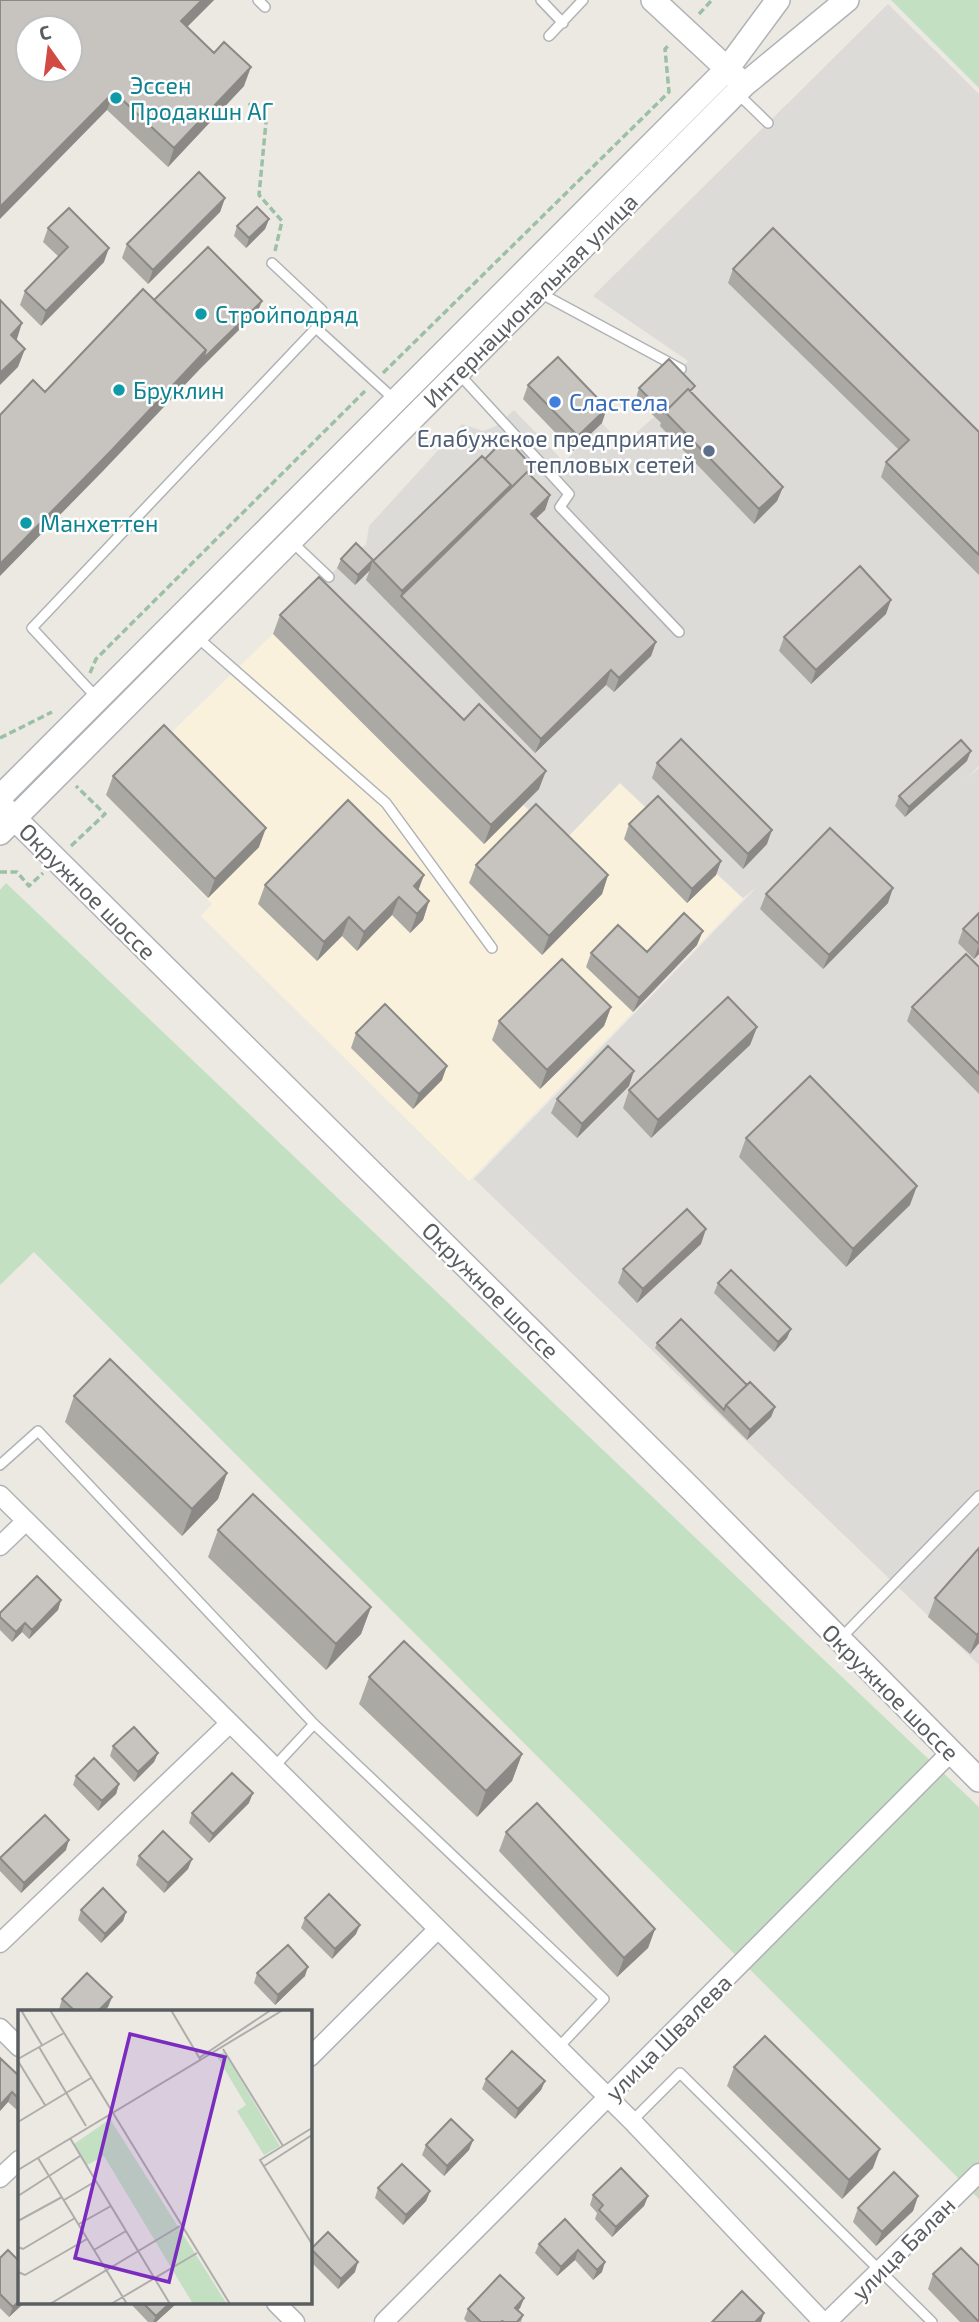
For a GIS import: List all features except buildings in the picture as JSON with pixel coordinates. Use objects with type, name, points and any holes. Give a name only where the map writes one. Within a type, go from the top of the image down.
[{"type":"street","points":[[653,0],[727,69],[741,89]]},
{"type":"street","name":"Интернациональная улица","points":[[0,797],[44,754],[92,693],[396,401],[727,69],[778,0]]},
{"type":"street","name":"Интернациональная улица","points":[[5,818],[61,771],[741,89],[847,0]]},
{"type":"street","name":"Окружное шоссе","points":[[5,818],[57,860],[692,1490],[979,1780]]},
{"type":"street","points":[[0,1495],[632,2121],[825,2322]]},
{"type":"street","points":[[0,1546],[26,1521]]},
{"type":"street","points":[[0,1943],[230,1723]]},
{"type":"street","name":"улица Швалева","points":[[384,2322],[951,1752]]},
{"type":"street","points":[[312,2055],[438,1929]]},
{"type":"street","points":[[0,2028],[18,2046]]},
{"type":"street","points":[[0,2178],[18,2161]]},
{"type":"street","name":"улица Балан","points":[[825,2322],[979,2173]]},
{"type":"street","points":[[277,2304],[295,2322]]},
{"type":"lane","points":[[541,0],[562,23]]},
{"type":"lane","points":[[549,36],[583,0]]},
{"type":"lane","points":[[741,89],[768,123]]},
{"type":"lane","points":[[92,693],[32,628],[316,328],[321,310],[272,263]]},
{"type":"lane","points":[[539,292],[681,369]]},
{"type":"lane","points":[[316,328],[396,401]]},
{"type":"lane","points":[[458,372],[569,494],[560,507],[679,632]]},
{"type":"lane","points":[[290,541],[329,577]]},
{"type":"lane","points":[[196,636],[386,803],[492,948]]},
{"type":"lane","points":[[0,1465],[38,1432],[314,1724],[604,1999],[558,2048]]},
{"type":"lane","points":[[840,1640],[979,1496]]},
{"type":"lane","points":[[274,1767],[314,1724]]},
{"type":"lane","points":[[632,2121],[680,2073],[932,2322]]},
{"type":"path","points":[[92,693],[96,659],[669,92],[665,49],[684,30]]},
{"type":"path","points":[[249,103],[266,122],[259,195],[282,221],[272,263]]},
{"type":"path","points":[[0,738],[59,707]]},
{"type":"path","points":[[20,727],[44,754]]},
{"type":"path","points":[[0,872],[17,872],[29,886],[105,814],[61,771]]},
{"type":"shaded area","points":[[888,4],[979,94],[979,766],[965,780],[979,768],[979,1665],[474,1179],[757,887],[743,898],[620,783],[563,842],[524,805],[539,789],[472,722],[456,737],[312,595],[352,552],[366,545],[369,526],[462,424],[483,431],[496,426],[514,410],[564,462],[602,423],[622,445],[654,417],[636,398],[665,369],[673,377],[688,361],[593,296]]},
{"type":"shaded area","points":[[313,595],[538,789],[523,805],[563,842],[619,783],[743,899],[469,1181],[201,916],[212,904],[107,795]]},
{"type":"green space","points":[[891,0],[979,0],[979,88]]},
{"type":"green space","points":[[6,883],[979,1807],[979,2199],[34,1252],[0,1285],[0,890]]},
{"type":"place","name":"Эссен Продакшн АГ","points":[[116,98]]},
{"type":"place","name":"Стройподряд","points":[[201,314]]},
{"type":"place","name":"Бруклин","points":[[119,390]]},
{"type":"place","name":"Сластела","points":[[555,402]]},
{"type":"place","name":"Елабужское предприятие тепловых сетей","points":[[709,451]]},
{"type":"place","name":"Манхеттен","points":[[26,523]]}]
